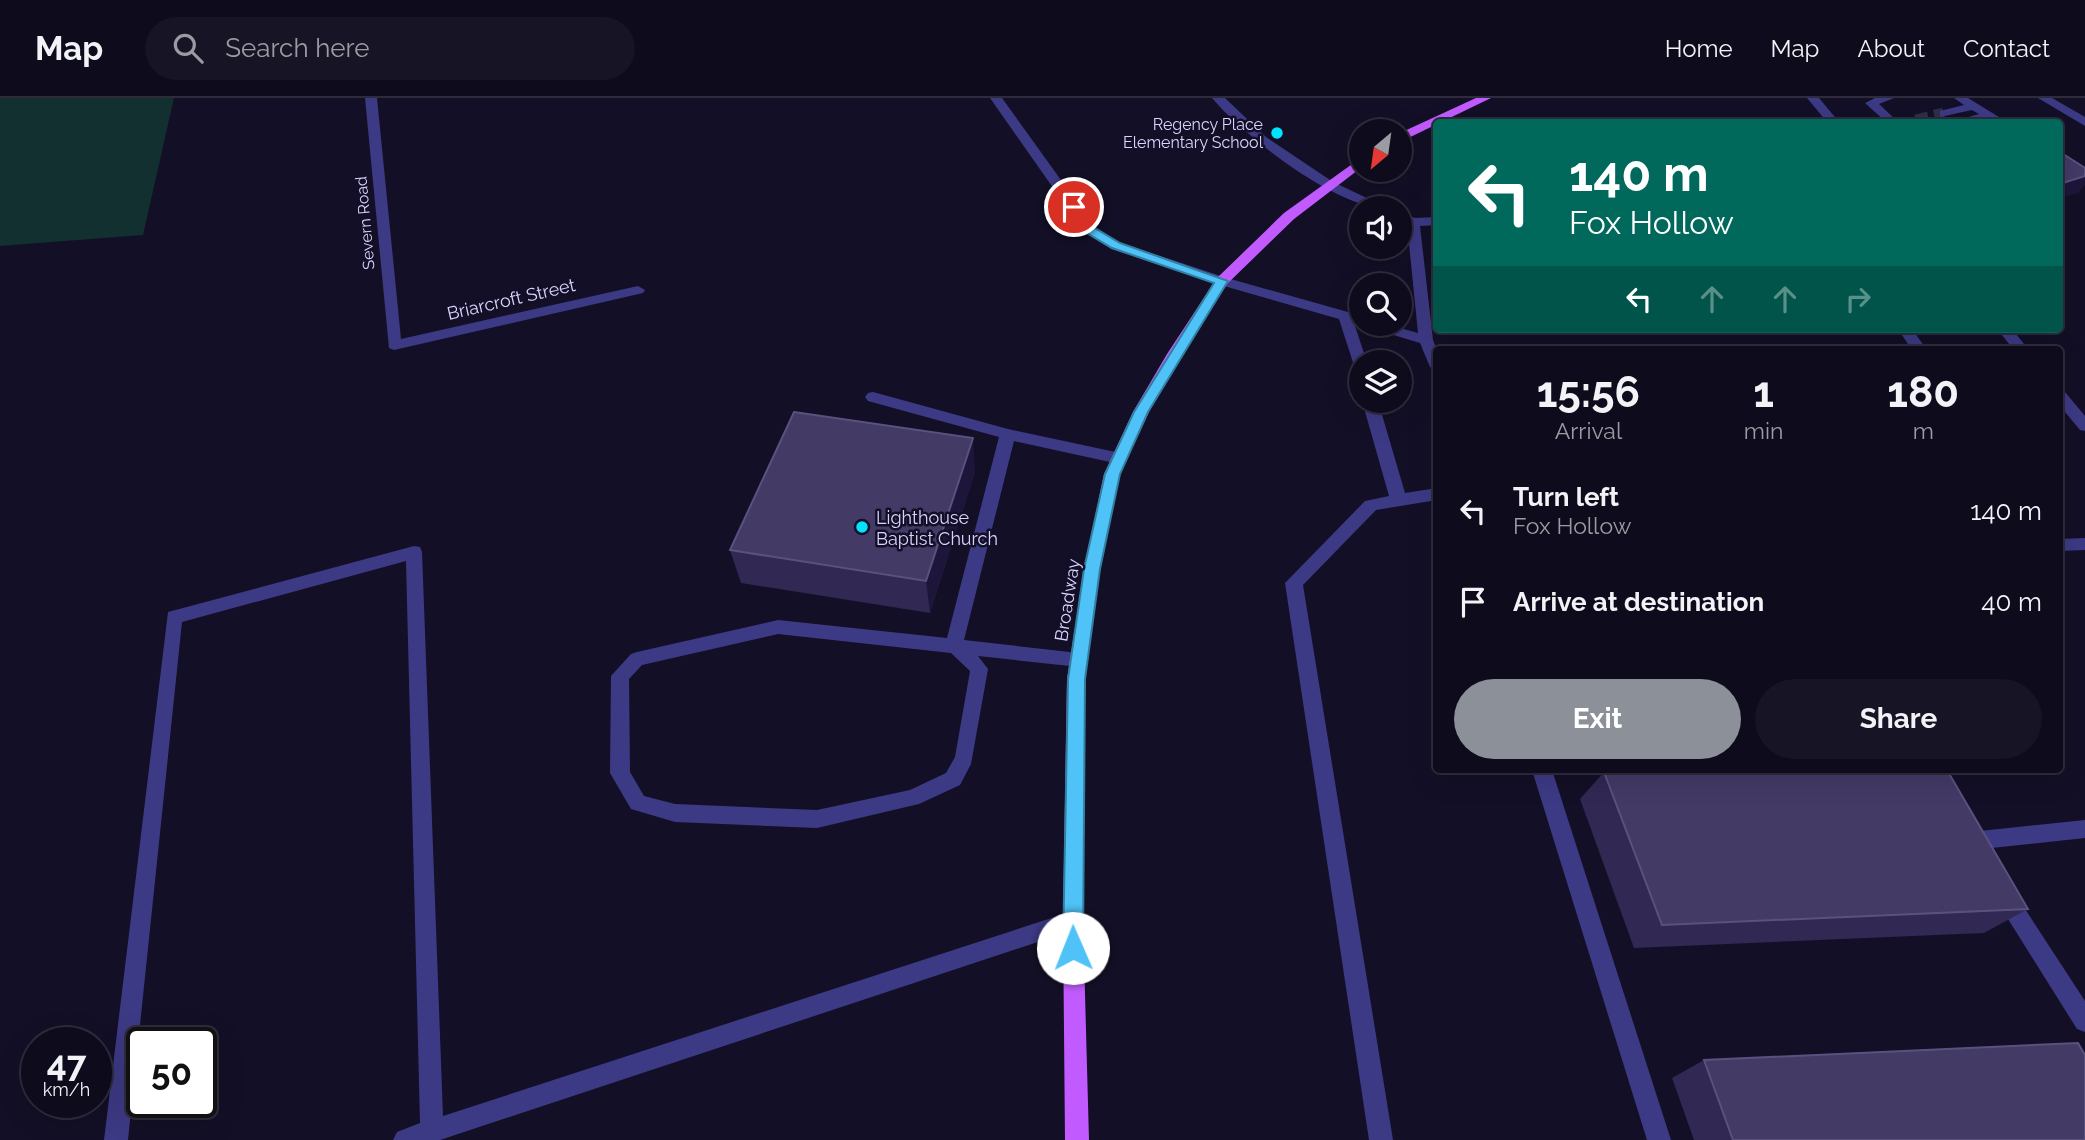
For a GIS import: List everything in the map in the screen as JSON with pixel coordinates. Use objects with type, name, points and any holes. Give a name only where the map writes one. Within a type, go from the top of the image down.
[{"type":"main road","points":[[1440,119],[1485,98]]},
{"type":"main road","points":[[1412,132],[1433,122]]},
{"type":"main road","name":"Broadway","points":[[1077,1140],[1073,921],[1076,693],[1092,569],[1112,474],[1141,412],[1174,354],[1222,281],[1289,216],[1349,170]]},
{"type":"street","points":[[371,99],[388,98]]},
{"type":"street","points":[[996,98],[1089,229],[1116,246],[1222,281],[1349,318]]},
{"type":"street","points":[[1813,98],[1830,119]]},
{"type":"street","points":[[1888,98],[1871,103],[1889,119]]},
{"type":"street","points":[[1959,98],[1996,119]]},
{"type":"street","points":[[2044,98],[2082,120]]},
{"type":"street","name":"Severn Road","points":[[371,99],[394,345]]},
{"type":"street","points":[[1222,99],[1262,140],[1329,185],[1354,196]]},
{"type":"street","points":[[1944,114],[1973,106]]},
{"type":"street","points":[[1976,119],[1989,115]]},
{"type":"street","points":[[2063,123],[2082,120]]},
{"type":"street","points":[[1412,219],[1433,221]]},
{"type":"street","points":[[1412,255],[1426,340],[1433,357]]},
{"type":"street","name":"Briarcroft Street","points":[[394,345],[638,290]]},
{"type":"street","points":[[1345,317],[1355,350]]},
{"type":"street","points":[[1412,336],[1426,340]]},
{"type":"street","points":[[873,397],[1008,434],[1119,458]]},
{"type":"street","points":[[2063,400],[2085,426]]},
{"type":"street","points":[[1373,413],[1399,501]]},
{"type":"street","points":[[954,645],[1008,434]]},
{"type":"street","points":[[1381,1140],[1294,583],[1371,505],[1433,495]]},
{"type":"street","points":[[2063,545],[2085,544]]},
{"type":"street","points":[[116,1140],[174,617],[414,552],[432,1131]]},
{"type":"street","points":[[954,645],[979,669],[964,758],[953,779],[912,797],[817,819],[675,813],[638,803],[620,773],[620,676],[637,659],[778,626],[954,645],[1079,660]]},
{"type":"street","points":[[1543,773],[1659,1140]]},
{"type":"street","points":[[2085,829],[1970,841],[2077,995],[2085,1021]]},
{"type":"street","points":[[405,1140],[1073,921]]},
{"type":"green space","points":[[0,98],[174,98],[143,235],[0,246]]},
{"type":"building","points":[[2063,154],[2085,168],[2085,176],[2063,183]]},
{"type":"building","name":"Lighthouse Baptist Church","points":[[794,412],[973,438],[926,581],[730,550]]},
{"type":"building","points":[[1604,773],[1949,773],[2028,909],[1662,925]]},
{"type":"building","points":[[2078,1043],[2085,1055],[2085,1140],[1733,1140],[1704,1060]]},
{"type":"tunnel","points":[[1924,119],[1944,114]]},
{"type":"place","name":"Regency Place Elementary School","points":[[1277,133]]},
{"type":"place","name":"Lighthouse Baptist Church","points":[[862,527]]},
{"type":"route","points":[[1073,948],[1076,679],[1092,569],[1112,474],[1141,412],[1174,354],[1222,281],[1116,246],[1089,229],[1074,207]]}]
